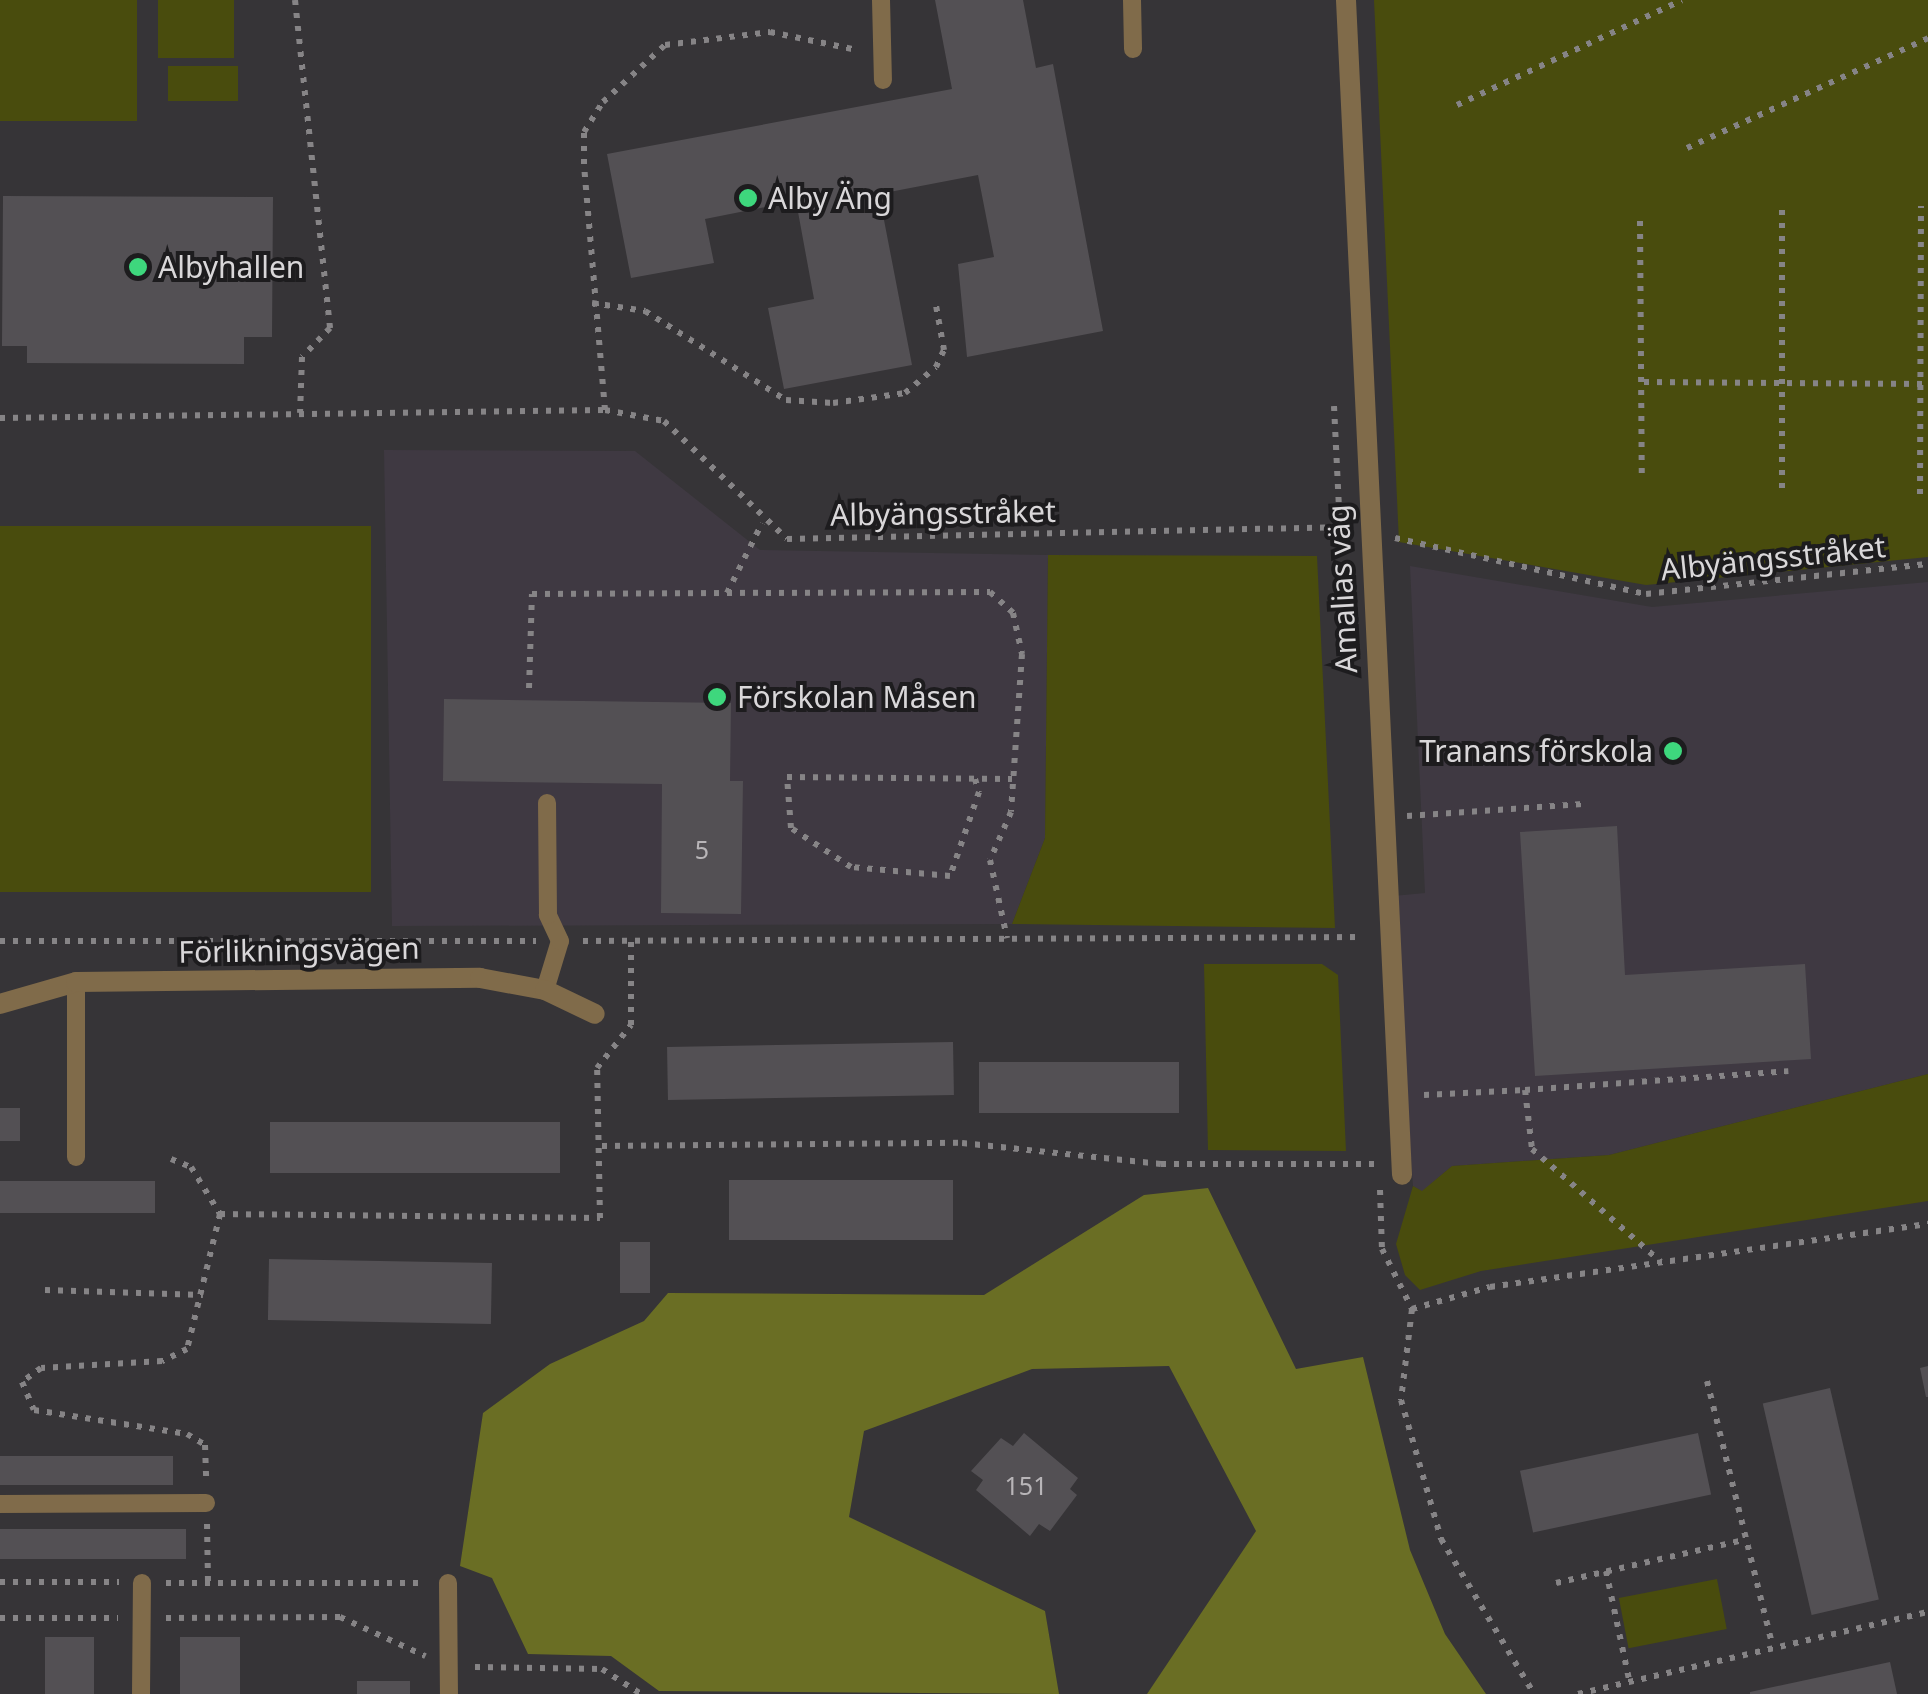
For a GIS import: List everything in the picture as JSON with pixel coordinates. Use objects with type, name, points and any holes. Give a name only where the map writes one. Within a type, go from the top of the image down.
[{"type":"street","name":"Amalias väg","points":[[1346,0],[1402,1175]]},
{"type":"street","name":"Förlikningsvägen","points":[[0,1004],[76,982],[480,978],[545,990],[595,1014]]},
{"type":"lane","points":[[881,0],[884,80]]},
{"type":"lane","points":[[1132,0],[1133,48]]},
{"type":"lane","points":[[545,990],[560,941],[548,915],[547,803]]},
{"type":"lane","points":[[76,982],[76,1157]]},
{"type":"lane","points":[[0,1504],[206,1503]]},
{"type":"lane","points":[[141,1694],[142,1582]]},
{"type":"lane","points":[[448,1583],[449,1694]]},
{"type":"path","points":[[295,0],[330,328],[302,357],[300,413]]},
{"type":"path","points":[[1458,104],[1682,0]]},
{"type":"path","points":[[605,410],[592,303],[584,132],[631,68],[665,44],[770,32],[882,56]]},
{"type":"path","points":[[1687,148],[1928,38]]},
{"type":"path","points":[[1920,494],[1921,206]]},
{"type":"path","points":[[1782,210],[1782,488]]},
{"type":"path","points":[[1640,221],[1642,476]]},
{"type":"path","points":[[592,303],[644,310],[786,400],[833,403],[905,393],[936,367],[944,350],[935,300]]},
{"type":"path","points":[[1644,382],[1923,385]]},
{"type":"path","name":"Albyängsstråket","points":[[0,418],[605,410],[664,421],[762,523],[786,539],[1340,525],[1646,594],[1928,564]]},
{"type":"path","points":[[728,593],[762,523]]},
{"type":"path","points":[[529,688],[532,594],[990,592],[1013,614],[1020,639],[1012,812],[990,860],[1007,938]]},
{"type":"path","points":[[975,779],[980,792],[950,876],[850,867],[791,828],[788,777],[1012,779]]},
{"type":"path","points":[[1384,818],[1583,804]]},
{"type":"path","points":[[0,941],[1362,937]]},
{"type":"path","points":[[220,1214],[600,1218],[602,1146],[597,1068],[630,1025],[630,941]]},
{"type":"path","points":[[1398,1096],[1788,1071]]},
{"type":"path","points":[[1525,1090],[1532,1149],[1662,1263]]},
{"type":"path","points":[[602,1146],[962,1143],[1162,1164],[1380,1164]]},
{"type":"path","points":[[171,1159],[191,1166],[220,1214],[201,1320],[176,1357],[41,1368],[22,1382],[34,1410],[188,1434],[205,1446],[208,1583]]},
{"type":"path","points":[[1412,1309],[1490,1287],[1928,1224]]},
{"type":"path","points":[[45,1290],[203,1296]]},
{"type":"path","points":[[1706,1381],[1772,1644]]},
{"type":"path","points":[[1556,1582],[1744,1540]]},
{"type":"path","points":[[1606,1572],[1629,1680]]},
{"type":"path","points":[[0,1582],[448,1583]]},
{"type":"path","points":[[1578,1694],[1772,1644],[1928,1612]]},
{"type":"path","points":[[0,1618],[340,1617],[449,1667],[602,1669],[641,1694]]},
{"type":"shaded area","points":[[0,0],[137,0],[137,121],[0,121]]},
{"type":"shaded area","points":[[158,0],[234,0],[234,58],[158,58]]},
{"type":"shaded area","points":[[1374,0],[1928,0],[1928,557],[1646,585],[1399,542]]},
{"type":"shaded area","points":[[168,66],[238,66],[238,101],[168,101]]},
{"type":"shaded area","name":"Förskolan Måsen","points":[[384,450],[635,451],[760,550],[1048,555],[1045,838],[1012,924],[392,926]]},
{"type":"shaded area","points":[[0,526],[371,526],[371,892],[0,892]]},
{"type":"shaded area","points":[[1048,555],[1317,556],[1335,928],[1012,924],[1045,838]]},
{"type":"shaded area","name":"Tranans förskola","points":[[1410,566],[1652,607],[1928,582],[1928,1074],[1609,1155],[1452,1166],[1422,1192],[1413,1186],[1393,896],[1425,893]]},
{"type":"shaded area","points":[[1204,964],[1322,964],[1338,975],[1346,1151],[1208,1150]]},
{"type":"shaded area","points":[[1928,1074],[1928,1201],[1481,1271],[1420,1290],[1405,1275],[1396,1244],[1413,1186],[1422,1191],[1452,1166],[1609,1155]]},
{"type":"shaded area","points":[[1717,1579],[1727,1629],[1629,1648],[1619,1598]]},
{"type":"green space","points":[[1208,1188],[1296,1369],[1363,1357],[1410,1550],[1445,1634],[1486,1694],[1147,1694],[1256,1531],[1169,1366],[1032,1369],[864,1431],[849,1517],[1045,1611],[1059,1694],[659,1691],[611,1656],[528,1654],[492,1578],[460,1566],[483,1413],[550,1364],[644,1321],[668,1293],[984,1295],[1144,1195]]},
{"type":"building","name":"Alby Äng","points":[[935,0],[1023,0],[1036,68],[1053,64],[1103,331],[967,357],[958,264],[994,257],[978,175],[879,194],[912,365],[784,389],[768,308],[814,299],[796,201],[705,219],[714,263],[631,278],[607,154],[952,89]]},
{"type":"building","name":"Albyhallen","points":[[3,196],[273,197],[272,337],[244,337],[244,364],[27,363],[27,346],[2,346]]},
{"type":"building","points":[[444,699],[731,703],[730,781],[743,781],[741,914],[661,913],[662,784],[443,781]]},
{"type":"building","points":[[1617,826],[1625,975],[1805,964],[1811,1059],[1535,1076],[1520,832]]},
{"type":"building","points":[[953,1042],[954,1095],[668,1100],[667,1047]]},
{"type":"building","points":[[979,1062],[1179,1062],[1179,1113],[979,1113]]},
{"type":"building","points":[[0,1108],[20,1108],[20,1141],[0,1141]]},
{"type":"building","points":[[270,1122],[560,1122],[560,1173],[270,1173]]},
{"type":"building","points":[[729,1180],[953,1180],[953,1240],[729,1240]]},
{"type":"building","points":[[0,1181],[155,1181],[155,1213],[0,1213]]},
{"type":"building","points":[[620,1242],[650,1242],[650,1293],[620,1293]]},
{"type":"building","points":[[269,1259],[492,1263],[491,1324],[268,1320]]},
{"type":"building","points":[[1928,1366],[1928,1397],[1926,1397],[1920,1368]]},
{"type":"building","points":[[1830,1388],[1879,1599],[1812,1615],[1763,1404]]},
{"type":"building","points":[[1024,1433],[1078,1478],[1070,1489],[1077,1495],[1050,1531],[1039,1524],[1030,1536],[976,1490],[983,1480],[971,1471],[1001,1438],[1013,1446]]},
{"type":"building","points":[[1698,1433],[1711,1495],[1533,1532],[1520,1471]]},
{"type":"building","points":[[0,1456],[173,1456],[173,1485],[0,1485]]},
{"type":"building","points":[[0,1529],[186,1529],[186,1559],[0,1559]]},
{"type":"building","points":[[45,1637],[94,1637],[94,1694],[45,1694]]},
{"type":"building","points":[[180,1637],[240,1637],[240,1694],[180,1694]]},
{"type":"building","points":[[1890,1662],[1897,1694],[1750,1694],[1750,1692]]},
{"type":"building","points":[[357,1681],[410,1681],[410,1694],[357,1694]]},
{"type":"place","name":"Alby Äng","points":[[748,198]]},
{"type":"place","name":"Albyhallen","points":[[138,267]]},
{"type":"place","name":"Förskolan Måsen","points":[[717,697]]},
{"type":"place","name":"Tranans förskola","points":[[1673,751]]}]
